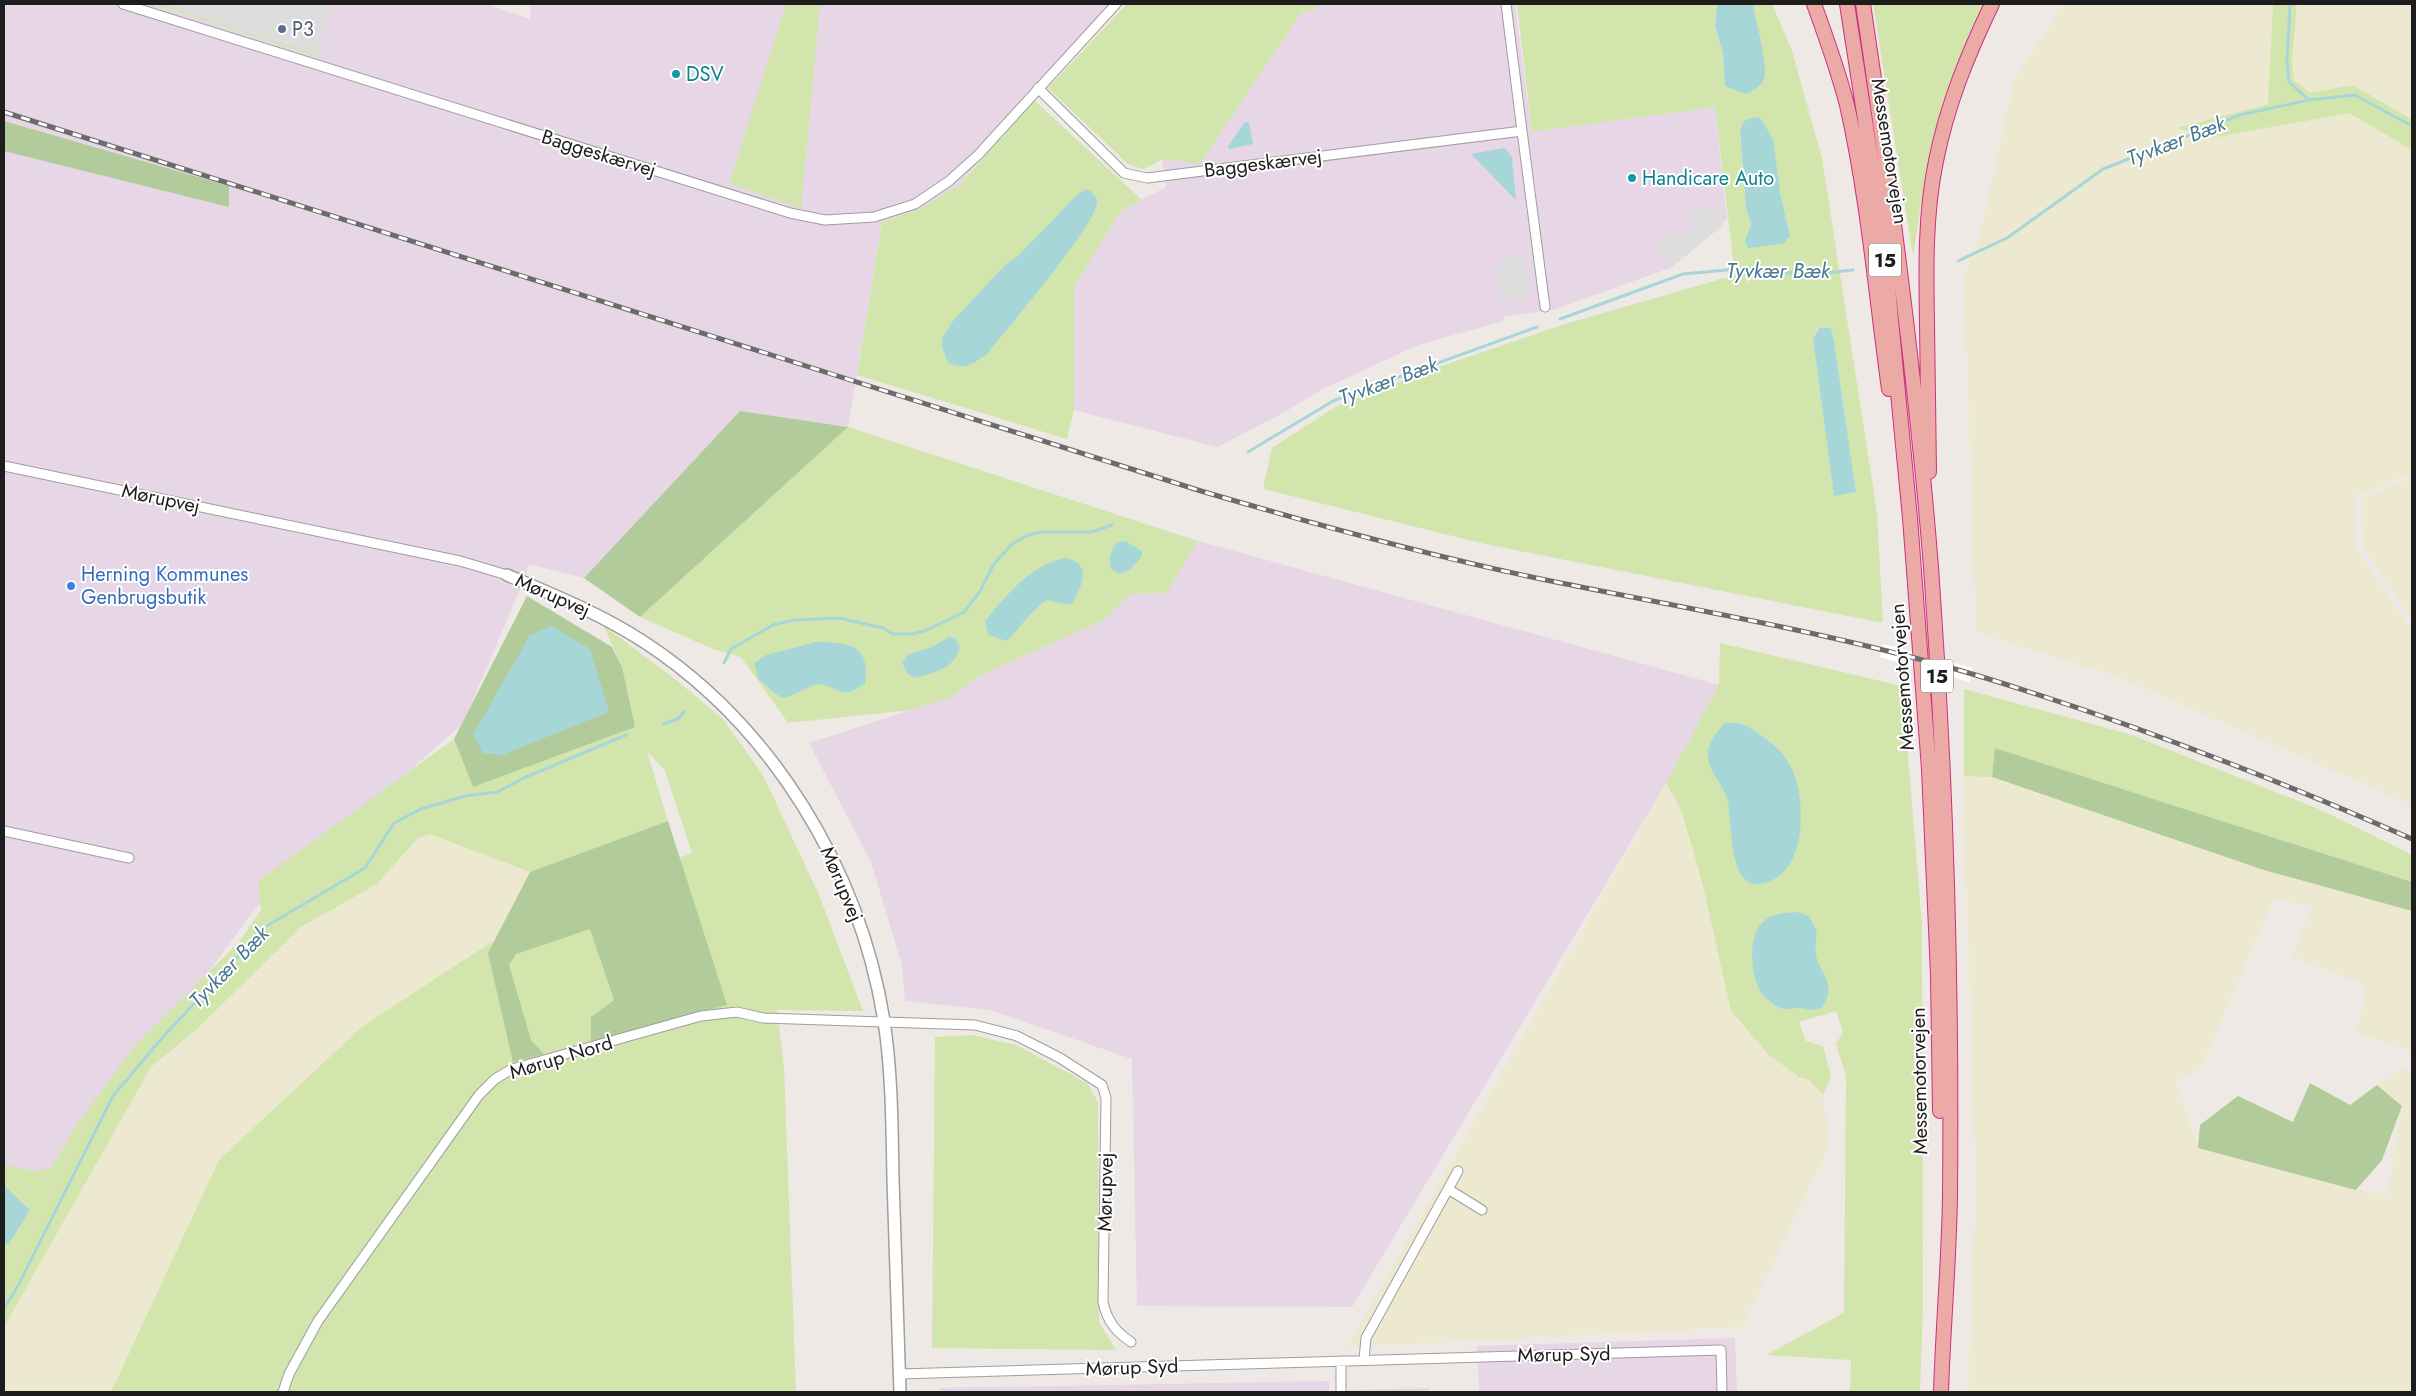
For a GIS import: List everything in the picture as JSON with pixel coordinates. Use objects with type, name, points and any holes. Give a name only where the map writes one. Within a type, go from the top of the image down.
[{"type":"highway","points":[[1814,4],[1830,47],[1841,85],[1858,158],[1894,420],[1910,518]]},
{"type":"highway","name":"Messemotorvejen","points":[[1847,4],[1883,236],[1910,518],[1929,769],[1937,965],[1942,1352]]},
{"type":"highway","name":"Messemotorvejen","points":[[1863,4],[1901,275],[1930,565],[1943,770],[1949,972],[1950,1200],[1940,1392]]},
{"type":"highway","points":[[1930,565],[1926,272],[1928,211],[1936,161],[1950,103],[1971,47],[1992,4]]},
{"type":"street","name":"Baggeskærvej","points":[[123,4],[790,213],[825,220],[874,217],[915,204],[949,181],[978,155],[1116,4]]},
{"type":"street","points":[[1506,4],[1544,307]]},
{"type":"street","name":"Baggeskærvej","points":[[1038,88],[1124,173],[1147,178],[1522,131]]},
{"type":"street","name":"Mørupvej","points":[[4,466],[453,560],[507,575],[591,611],[645,643],[689,676],[729,712],[775,766],[815,826],[840,874],[869,954],[884,1022],[891,1097],[900,1392]]},
{"type":"street","points":[[4,831],[129,858]]},
{"type":"street","name":"Mørup Nord","points":[[283,1392],[289,1374],[318,1321],[479,1095],[495,1078],[512,1069],[701,1016],[737,1012],[763,1018],[884,1022]]},
{"type":"street","name":"Mørupvej","points":[[884,1022],[975,1025],[1017,1036],[1060,1058],[1102,1085],[1106,1098],[1103,1302],[1106,1314],[1114,1328],[1131,1342]]},
{"type":"street","points":[[1364,1360],[1366,1338],[1458,1171]]},
{"type":"street","points":[[1448,1189],[1482,1210]]},
{"type":"street","name":"Mørup Syd","points":[[900,1374],[1721,1350],[1722,1392]]},
{"type":"street","points":[[1340,1361],[1342,1392]]},
{"type":"shaded area","points":[[4,4],[161,4],[316,54],[334,4],[486,4],[530,19],[531,4],[1110,4],[958,186],[922,208],[882,222],[848,427],[740,411],[584,578],[529,564],[524,580],[463,723],[254,910],[55,1183],[4,1167]]},
{"type":"shaded area","name":"P3","points":[[161,4],[334,4],[316,54]]},
{"type":"shaded area","points":[[1268,4],[1515,4],[1532,132],[1715,107],[1727,219],[1670,268],[1556,309],[1504,317],[1504,321],[1418,345],[1321,390],[1283,413],[1217,447],[1074,410],[1074,287],[1121,211],[1166,187],[1162,159]]},
{"type":"shaded area","points":[[2063,4],[2273,4],[2268,104],[2179,128],[2211,138],[2349,113],[2412,150],[2412,473],[2354,497],[2355,547],[2412,631],[2412,805],[2121,678],[1976,632],[1964,277],[1979,238],[2015,77]]},
{"type":"shaded area","points":[[2297,4],[2412,4],[2412,120],[2353,85],[2310,93],[2294,80],[2292,61]]},
{"type":"shaded area","points":[[1724,205],[1726,217],[1718,219],[1723,225],[1671,268],[1655,244],[1671,232],[1677,239],[1694,226],[1688,220],[1697,210],[1703,216],[1705,214],[1704,207]]},
{"type":"shaded area","points":[[1516,255],[1516,257],[1524,256],[1530,298],[1501,302],[1496,266],[1505,264],[1504,256]]},
{"type":"shaded area","points":[[2412,476],[2412,621],[2363,547],[2360,500]]},
{"type":"shaded area","points":[[1198,541],[1719,685],[1666,783],[1352,1307],[1137,1306],[1132,1059],[990,1010],[905,1001],[902,965],[871,862],[809,743],[951,697],[981,675],[1104,620],[1130,594],[1167,593]]},
{"type":"shaded area","points":[[1963,776],[1992,777],[2264,870],[2412,911],[2412,1052],[2356,1032],[2367,986],[2292,957],[2311,907],[2274,898],[2200,1070],[2176,1080],[2198,1148],[2356,1190],[2387,1195],[2402,1106],[2377,1085],[2402,1069],[2412,1072],[2412,1392],[1968,1392],[1976,1189]]},
{"type":"shaded area","points":[[1666,783],[1682,812],[1703,886],[1731,1011],[1769,1055],[1799,1077],[1809,1080],[1823,1095],[1830,1145],[1742,1327],[1347,1347]]},
{"type":"shaded area","points":[[430,834],[530,872],[488,953],[275,1392],[4,1392],[4,1327],[151,1066],[197,1029],[301,927],[377,884],[418,838]]},
{"type":"shaded area","points":[[1735,1338],[1737,1392],[1479,1392],[1477,1346]]},
{"type":"shaded area","points":[[1329,1381],[1329,1392],[940,1392],[940,1388]]},
{"type":"shaded area","points":[[1429,1388],[1429,1392],[1347,1392],[1347,1390]]},
{"type":"green space","points":[[155,4],[195,4],[322,40],[316,56]]},
{"type":"green space","points":[[786,4],[820,4],[801,208],[729,184]]},
{"type":"green space","points":[[1127,4],[1315,4],[1316,10],[1302,12],[1200,164],[1163,159],[1144,169],[1129,165],[1048,88]]},
{"type":"green space","points":[[1517,4],[1717,4],[1715,26],[1723,53],[1725,85],[1756,25],[1753,4],[1772,4],[1792,51],[1822,158],[1877,513],[1883,623],[1485,544],[1263,489],[1272,448],[1335,407],[1427,371],[1562,325],[1735,275],[1715,107],[1532,132]],"holes":[[[1740,130],[1780,192],[1790,236],[1745,241],[1751,224],[1746,208]],[[1818,328],[1831,328],[1834,340],[1856,492],[1834,495],[1813,339]]]},
{"type":"green space","points":[[1873,4],[1984,4],[1943,100],[1926,171],[1913,256]]},
{"type":"green space","points":[[2273,4],[2297,4],[2292,61],[2294,80],[2310,93],[2353,85],[2412,120],[2412,150],[2349,113],[2211,138],[2177,128],[2268,104]]},
{"type":"green space","points":[[1035,101],[1142,200],[1121,211],[1074,287],[1074,410],[1067,439],[857,375],[882,222],[922,208],[958,186]]},
{"type":"green space","points":[[4,121],[229,186],[229,207],[4,151]]},
{"type":"green space","points":[[740,411],[848,427],[640,617],[584,578]]},
{"type":"green space","points":[[848,427],[1198,541],[1167,593],[1130,594],[1104,620],[981,675],[951,697],[911,710],[788,723],[741,657],[713,649],[640,617]]},
{"type":"green space","points":[[527,596],[612,647],[622,667],[635,727],[473,787],[454,739]]},
{"type":"green space","points":[[604,626],[676,680],[722,718],[763,775],[819,895],[863,1011],[777,1010],[784,1067],[796,1392],[111,1392],[219,1160],[363,1026],[533,915],[692,853],[665,771],[647,751],[668,821],[530,872],[430,834],[418,838],[377,884],[301,927],[197,1029],[151,1067],[4,1327],[4,1244],[9,1244],[30,1210],[4,1185],[4,1165],[36,1171],[51,1168],[77,1124],[138,1042],[239,942],[261,910],[258,881],[454,739],[473,787],[622,667]]},
{"type":"green space","points":[[1720,643],[1902,686],[1922,924],[1923,1308],[1920,1392],[1850,1392],[1851,1360],[1766,1355],[1844,1313],[1846,1076],[1836,1044],[1843,1032],[1836,1011],[1799,1022],[1806,1041],[1823,1046],[1831,1076],[1823,1095],[1809,1080],[1799,1077],[1769,1055],[1731,1011],[1703,886],[1682,812],[1666,783],[1719,685]]},
{"type":"green space","points":[[1964,689],[2132,735],[2321,810],[2412,855],[2412,882],[1995,748],[1992,777],[1964,776]]},
{"type":"green space","points":[[1995,748],[2412,882],[2412,911],[2264,870],[1992,777]]},
{"type":"green space","points":[[668,821],[727,1005],[591,1042],[591,1017],[614,1000],[590,929],[516,954],[509,965],[531,1040],[544,1054],[513,1062],[488,953],[530,872]]},
{"type":"green space","points":[[972,1035],[1016,1045],[1087,1083],[1098,1102],[1099,1322],[1116,1350],[932,1348],[935,1037]]},
{"type":"green space","points":[[2310,1083],[2350,1105],[2377,1085],[2402,1106],[2382,1160],[2356,1190],[2198,1148],[2200,1125],[2238,1096],[2293,1122]]},
{"type":"water","points":[[1717,4],[1753,4],[1765,72],[1761,84],[1745,94],[1725,86],[1723,53],[1715,26]]},
{"type":"water","points":[[1755,117],[1761,119],[1773,139],[1780,192],[1790,236],[1783,244],[1748,248],[1745,241],[1751,224],[1746,208],[1740,130],[1744,121]]},
{"type":"water","points":[[1245,122],[1249,122],[1253,144],[1229,149],[1228,146]]},
{"type":"water","points":[[1505,148],[1512,157],[1516,200],[1471,154]]},
{"type":"water","points":[[1087,189],[1094,194],[1097,201],[1094,213],[1068,253],[1030,301],[987,354],[969,365],[959,366],[948,363],[942,347],[942,338],[953,321],[1006,264],[1018,256],[1078,194]]},
{"type":"water","points":[[1819,328],[1831,328],[1834,340],[1856,492],[1834,496],[1813,339]]},
{"type":"water","points":[[1125,541],[1142,551],[1142,556],[1130,570],[1120,574],[1112,570],[1111,552],[1117,542]]},
{"type":"water","points":[[1065,558],[1079,564],[1083,575],[1080,588],[1070,605],[1047,600],[1031,614],[1007,641],[988,635],[985,621],[1020,582],[1041,567]]},
{"type":"water","points":[[551,626],[590,649],[609,712],[502,755],[483,753],[473,735],[530,635]]},
{"type":"water","points":[[949,637],[955,638],[960,647],[948,665],[936,672],[914,678],[908,674],[902,663],[909,654],[930,648]]},
{"type":"water","points":[[816,642],[847,645],[861,653],[866,670],[865,684],[850,692],[841,692],[819,684],[781,698],[759,680],[754,663],[766,655]]},
{"type":"water","points":[[1724,723],[1744,725],[1773,744],[1791,767],[1799,794],[1801,809],[1800,826],[1798,843],[1793,858],[1785,871],[1773,880],[1758,884],[1748,882],[1741,874],[1736,863],[1727,798],[1708,759],[1708,749]]},
{"type":"water","points":[[1797,912],[1809,916],[1817,935],[1816,953],[1829,991],[1822,1008],[1811,1010],[1781,1009],[1762,994],[1755,978],[1752,956],[1755,936],[1759,927],[1771,916]]},
{"type":"water","points":[[4,1185],[30,1210],[9,1244],[4,1244]]},
{"type":"pier","points":[[1883,644],[1973,668],[1969,682],[1880,657]]},
{"type":"waterway","points":[[2290,4],[2287,60],[2289,82],[2309,100]]},
{"type":"waterway","name":"Tyvkær Bæk","points":[[1958,261],[2007,238],[2103,169],[2240,115],[2309,100],[2355,95],[2412,126]]},
{"type":"waterway","name":"Tyvkær Bæk","points":[[1560,319],[1683,274],[1749,268],[1809,275],[1853,270]]},
{"type":"waterway","name":"Tyvkær Bæk","points":[[1248,452],[1333,401],[1537,327]]},
{"type":"waterway","name":"Tyvkær Bæk","points":[[724,663],[731,649],[773,625],[794,620],[839,618],[883,628],[893,634],[912,634],[927,630],[964,612],[980,591],[994,564],[1011,545],[1026,536],[1040,532],[1092,532],[1112,525]]},
{"type":"waterway","name":"Tyvkær Bæk","points":[[663,724],[678,719],[684,712]]},
{"type":"waterway","name":"Tyvkær Bæk","points":[[4,1309],[19,1284],[113,1096],[163,1037],[265,927],[365,868],[394,823],[421,809],[465,796],[497,792],[526,777],[626,735]]},
{"type":"railway","points":[[4,112],[1245,504],[1463,562],[1820,635],[1979,676],[2034,693],[2198,751],[2412,839]]},
{"type":"place","name":"P3","points":[[282,29]]},
{"type":"place","name":"DSV","points":[[676,74]]},
{"type":"place","name":"Handicare Auto","points":[[1632,178]]},
{"type":"place","name":"Herning Kommunes Genbrugsbutik","points":[[71,586]]}]
